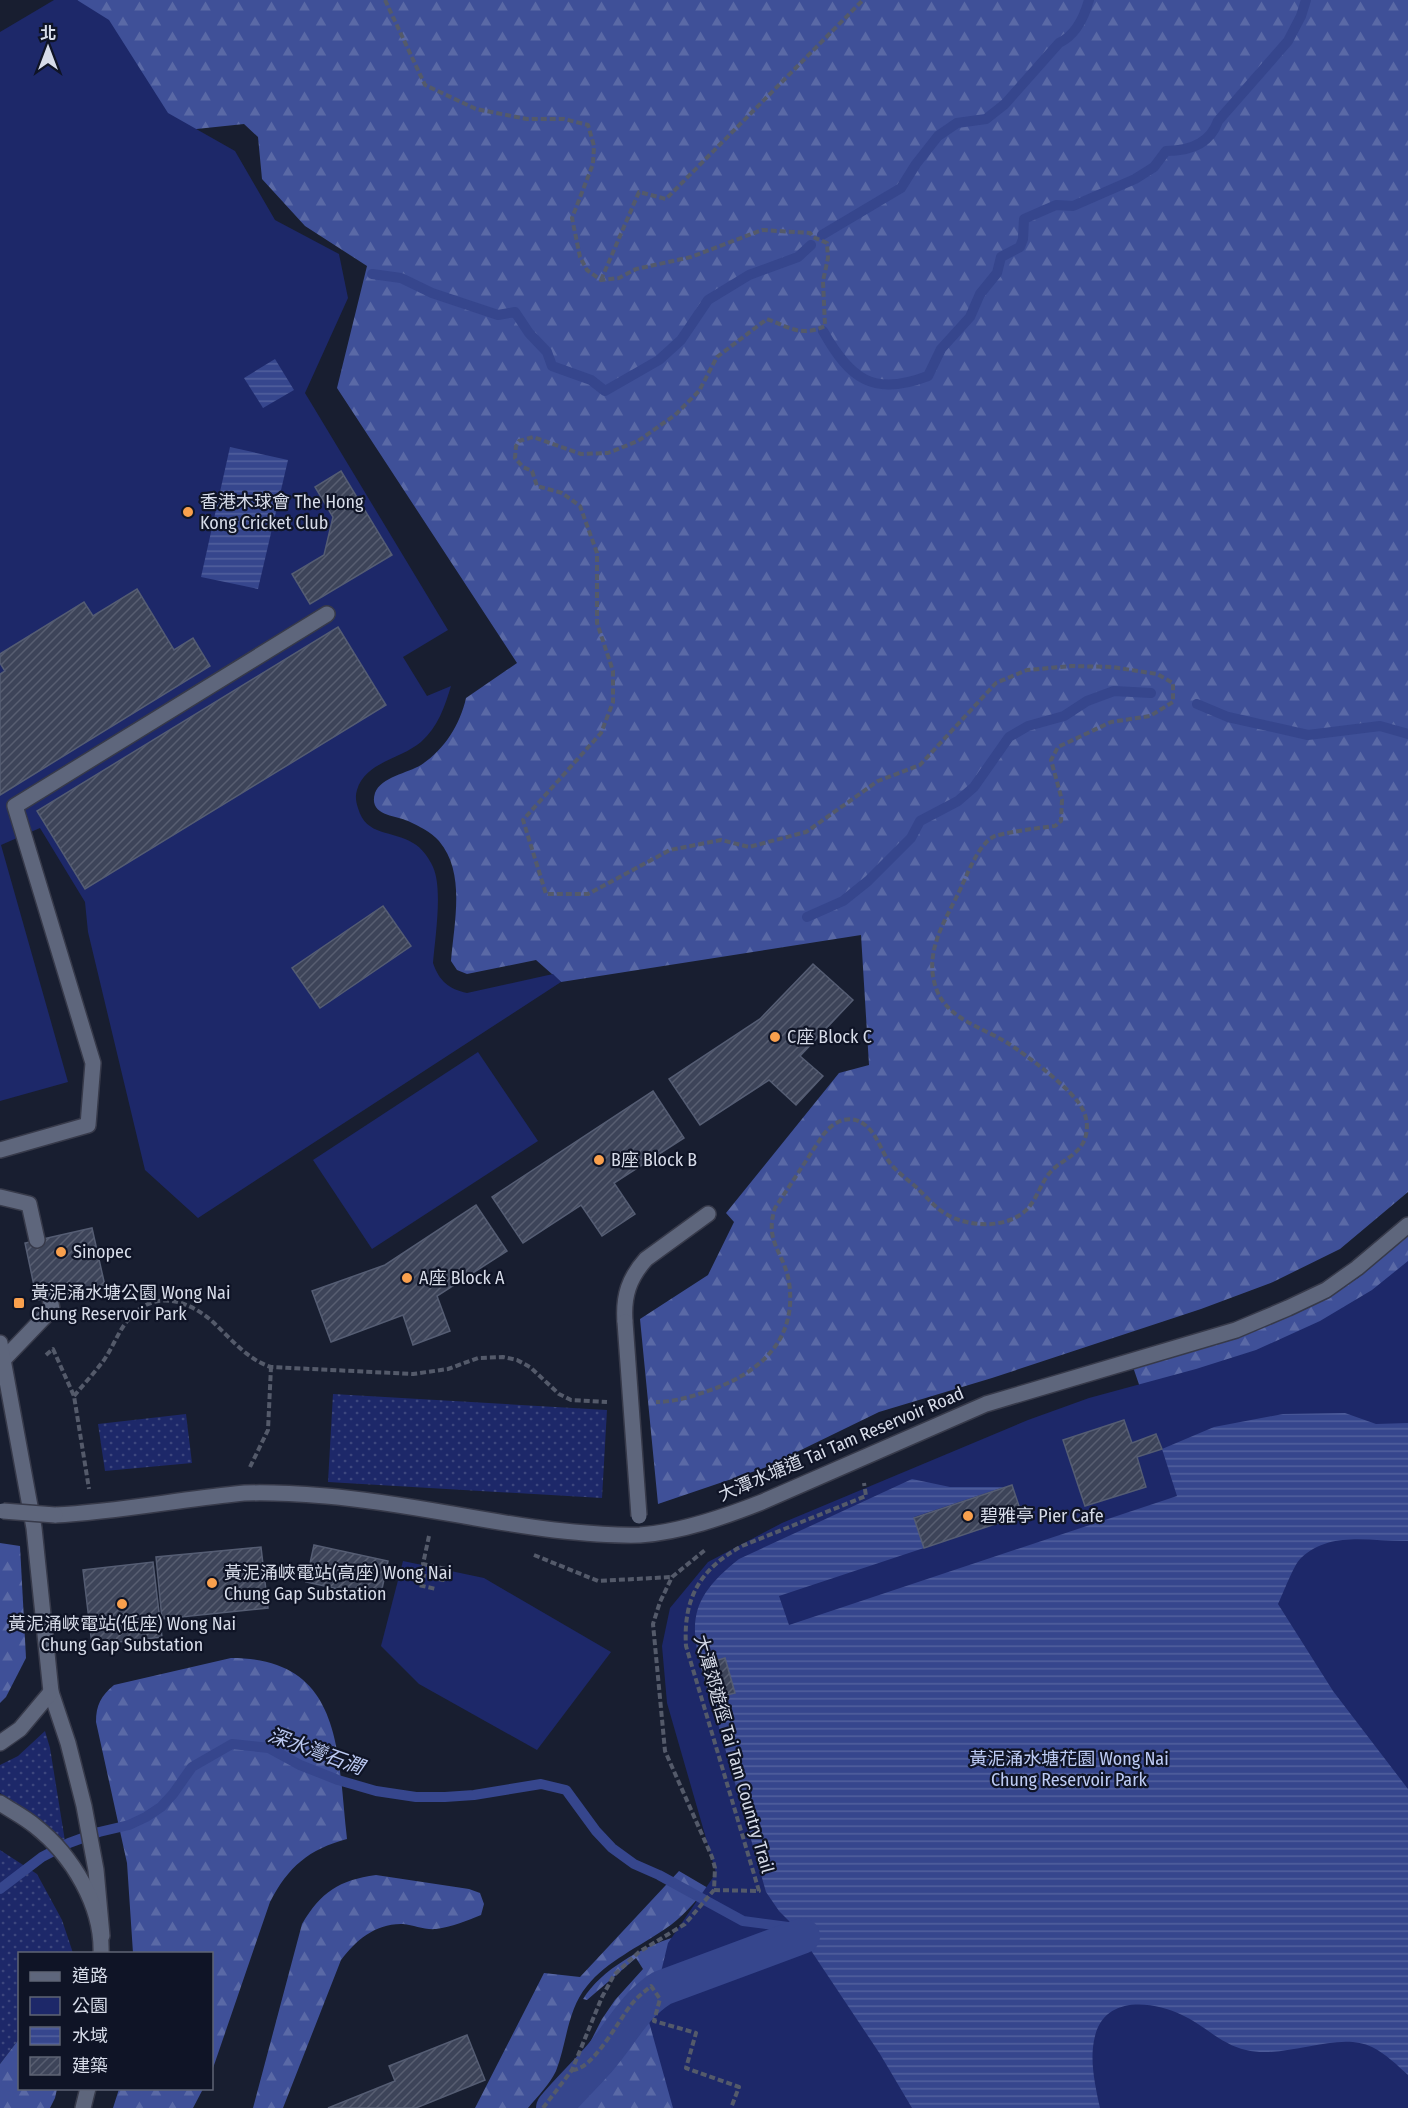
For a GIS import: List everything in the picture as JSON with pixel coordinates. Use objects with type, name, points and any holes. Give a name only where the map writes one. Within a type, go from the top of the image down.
[{"type":"street","points":[[0,1150],[88,1125],[93,1063],[15,806],[327,614]]},
{"type":"street","points":[[0,1197],[29,1204],[37,1240]]},
{"type":"street","points":[[641,1535],[623,1306],[631,1278],[646,1259],[708,1215]]},
{"type":"street","name":"大潭水塘道 Tai Tam Reservoir Road","points":[[1,1510],[55,1515],[93,1513],[237,1493],[325,1496],[361,1500],[510,1525],[574,1532],[641,1535],[676,1529],[737,1512],[986,1404],[1247,1325],[1288,1308],[1326,1290],[1370,1258],[1408,1224]]},
{"type":"street","points":[[4,1359],[52,1309],[50,1298]]},
{"type":"street","points":[[0,1343],[34,1528],[51,1692],[68,1743],[94,1859],[102,1936],[101,1952]]},
{"type":"street","points":[[0,1743],[20,1729],[51,1692]]},
{"type":"street","points":[[0,1803],[36,1826],[66,1858],[89,1894],[102,1936]]},
{"type":"street","points":[[83,2108],[88,2090]]},
{"type":"path","points":[[385,0],[425,85],[476,109],[527,119],[564,119],[588,125],[594,146],[592,164],[572,218],[580,257],[587,270],[601,280],[619,278],[636,269],[691,257],[762,230],[810,233],[813,237],[827,243],[828,258],[823,281],[825,326],[812,332],[798,331],[767,319],[717,357],[699,391],[675,415],[638,441],[608,453],[581,454],[533,436],[519,441],[516,446],[515,458],[523,467],[532,471],[537,486],[562,493],[580,506],[597,553],[597,623],[613,671],[613,702],[601,733],[523,820],[546,894],[588,894],[670,850],[720,840],[749,847],[806,832],[878,781],[920,765],[996,683],[1027,670],[1072,666],[1112,667],[1157,674],[1173,683],[1173,702],[1150,716],[1111,722],[1058,747],[1051,760],[1062,800],[1061,821],[1055,825],[994,836],[979,852],[935,940],[933,971],[936,988],[943,1003],[978,1028],[1023,1053],[1077,1101],[1083,1110],[1087,1131],[1078,1151],[1050,1173],[1038,1196],[1023,1213],[1015,1218],[999,1223],[963,1222],[946,1214],[901,1175],[890,1164],[871,1130],[864,1124],[848,1119],[838,1121],[823,1135],[776,1208],[772,1220],[773,1240],[785,1265],[790,1296],[783,1332],[774,1349],[748,1374],[732,1382],[679,1399],[650,1402]]},
{"type":"path","points":[[601,280],[639,192],[666,199],[863,0]]},
{"type":"path","points":[[74,1395],[105,1359],[127,1321],[137,1311],[163,1300],[176,1301],[200,1311],[252,1358],[271,1367],[413,1374],[448,1369],[478,1358],[503,1357],[517,1360],[530,1367],[559,1394],[571,1400],[608,1402]]},
{"type":"path","points":[[40,1360],[53,1349],[74,1395],[93,1513]]},
{"type":"path","points":[[237,1493],[268,1430],[271,1367]]},
{"type":"path","name":"大潭郊遊徑 Tai Tam Country Trail","points":[[714,1890],[759,1891],[686,1646],[685,1625],[688,1605],[696,1586],[724,1555],[866,1496],[863,1480],[853,1484]]},
{"type":"path","points":[[436,1588],[418,1585],[420,1575],[443,1580],[446,1569],[423,1564],[429,1536],[440,1537]]},
{"type":"path","points":[[543,2108],[560,2089],[572,2070],[602,1997],[614,1975],[639,1952],[678,1929],[714,1890],[715,1868],[712,1857],[664,1751],[653,1624],[672,1577],[708,1548]]},
{"type":"path","points":[[527,1553],[598,1581],[672,1577]]},
{"type":"path","points":[[572,2070],[580,2069],[589,2060],[609,2037],[630,2006],[651,1986],[660,1999],[654,2020],[696,2032],[686,2068],[739,2087],[731,2108]]},
{"type":"green space","name":"香港木球會 The Hong Kong Cricket Club","points":[[54,0],[77,0],[109,20],[168,113],[235,151],[275,220],[339,254],[348,298],[305,393],[448,630],[403,657],[427,696],[451,686],[440,716],[427,736],[413,748],[375,767],[361,781],[356,794],[357,806],[367,824],[413,843],[422,850],[431,864],[438,888],[433,963],[438,975],[446,983],[467,993],[553,974],[561,982],[198,1218],[145,1170],[88,932],[85,902],[40,828],[1,845],[68,1082],[0,1101],[0,32]]},
{"type":"green space","points":[[77,0],[1408,0],[1408,1192],[1340,1249],[1273,1282],[1201,1309],[992,1378],[879,1412],[764,1468],[658,1504],[640,1319],[708,1275],[734,1222],[726,1213],[839,1073],[869,1065],[861,935],[561,982],[536,960],[467,974],[457,970],[451,961],[456,914],[455,883],[453,868],[447,854],[439,841],[425,830],[379,810],[374,801],[375,793],[383,783],[416,768],[437,752],[450,736],[460,718],[466,698],[517,663],[337,388],[367,266],[305,226],[262,179],[258,137],[244,124],[168,132]]},
{"type":"green space","points":[[478,1052],[538,1141],[372,1249],[313,1160]]},
{"type":"green space","points":[[1408,1235],[1408,1423],[1156,1434],[1133,1367],[1287,1312],[1358,1278]]},
{"type":"green space","name":"黃泥涌水塘花園 Wong Nai Chung Reservoir Park","points":[[1408,1261],[1408,2108],[673,2108],[649,2022],[668,1943],[716,1873],[667,1703],[662,1646],[670,1608],[708,1562],[782,1523],[1028,1420],[1089,1398],[1256,1350],[1320,1321],[1372,1290]]},
{"type":"green space","points":[[333,1394],[607,1410],[602,1498],[328,1482]]},
{"type":"green space","points":[[186,1414],[192,1463],[105,1471],[98,1424]]},
{"type":"green space","points":[[0,1543],[20,1546],[26,1658],[6,1697],[0,1703]]},
{"type":"green space","points":[[403,1561],[484,1578],[611,1652],[537,1750],[419,1684],[381,1646]]},
{"type":"green space","points":[[231,1658],[268,1662],[296,1674],[315,1693],[328,1717],[336,1745],[347,1839],[321,1848],[301,1861],[292,1869],[277,1890],[270,1902],[213,2068],[213,1952],[133,1952],[127,1863],[96,1722],[100,1701],[114,1685]]},
{"type":"green space","points":[[45,1731],[50,1748],[65,1841],[45,1823],[0,1793],[0,1765],[18,1756]]},
{"type":"green space","points":[[0,1850],[37,1874],[62,1920],[73,1952],[18,1952],[18,2040],[0,2064]]},
{"type":"green space","points":[[679,1871],[708,1888],[671,1925],[604,1969],[587,1986],[575,2005],[560,2060],[547,2086],[528,2108],[475,2108],[544,1973],[580,1977]]},
{"type":"green space","points":[[376,1875],[469,1889],[480,1893],[484,1904],[481,1915],[436,1929],[393,1924],[375,1930],[360,1940],[341,1960],[283,2108],[253,2108],[302,1924],[316,1904],[332,1889],[352,1880]]},
{"type":"green space","points":[[674,1937],[912,2108],[544,2108],[578,2066],[602,2019],[615,2000],[643,1969],[636,1958],[587,2000],[583,1999],[591,1988],[623,1961]]},
{"type":"green space","points":[[18,2040],[18,2090],[57,2090],[50,2108],[0,2108],[0,2064]]},
{"type":"green space","points":[[118,2090],[202,2090],[193,2108],[113,2108]]},
{"type":"water","points":[[275,359],[294,390],[263,408],[244,378]]},
{"type":"water","points":[[230,447],[288,460],[258,589],[201,577]]},
{"type":"water","name":"黃泥涌水塘花園 Wong Nai Chung Reservoir Park","points":[[1345,1413],[1376,1424],[1408,1423],[1408,1541],[1352,1539],[1325,1544],[1313,1549],[1298,1561],[1278,1604],[1333,1691],[1408,1789],[1408,2075],[1382,2053],[1358,2043],[1327,2043],[1261,2052],[1246,2050],[1229,2044],[1190,2019],[1170,2010],[1131,2005],[1109,2013],[1100,2023],[1095,2036],[1093,2063],[1100,2108],[912,2108],[880,2054],[796,1928],[779,1911],[766,1892],[711,1699],[735,1692],[725,1659],[701,1665],[697,1647],[696,1617],[705,1593],[739,1559],[912,1479],[950,1487],[1004,1487],[914,1517],[924,1548],[779,1596],[789,1625],[1177,1496],[1162,1449],[1214,1427],[1283,1414]]},
{"type":"building","points":[[341,471],[392,555],[310,604],[292,574],[324,555],[333,517],[315,487]]},
{"type":"building","points":[[137,589],[174,650],[193,638],[210,666],[0,795],[0,674],[5,671],[0,663],[0,654],[84,602],[93,616]]},
{"type":"building","points":[[338,627],[386,705],[85,889],[37,811]]},
{"type":"building","points":[[383,906],[411,946],[320,1008],[292,968]]},
{"type":"building","name":"C座 Block C","points":[[813,964],[853,1000],[800,1056],[823,1076],[796,1105],[769,1080],[700,1125],[669,1079],[760,1019]]},
{"type":"building","name":"B座 Block B","points":[[653,1091],[684,1138],[614,1183],[635,1214],[602,1236],[581,1205],[523,1243],[492,1197]]},
{"type":"building","name":"A座 Block A","points":[[476,1205],[507,1251],[437,1296],[450,1331],[413,1345],[403,1315],[331,1342],[312,1291],[385,1265]]},
{"type":"building","points":[[92,1228],[105,1286],[37,1300],[25,1243]]},
{"type":"building","points":[[1124,1420],[1132,1443],[1156,1434],[1162,1449],[1137,1457],[1146,1487],[1085,1506],[1063,1440]]},
{"type":"building","name":"碧雅亭 Pier Cafe","points":[[1012,1485],[1022,1515],[924,1548],[914,1518]]},
{"type":"building","points":[[314,1545],[388,1561],[380,1598],[306,1582]]},
{"type":"building","name":"黃泥涌峽電站(高座) Wong Nai Chung Gap Substation","points":[[261,1547],[268,1608],[162,1619],[156,1557]]},
{"type":"building","name":"黃泥涌峽電站(低座) Wong Nai Chung Gap Substation","points":[[153,1562],[162,1637],[92,1645],[83,1570]]},
{"type":"building","points":[[725,1658],[735,1693],[711,1699],[701,1665]]},
{"type":"building","points":[[467,2035],[485,2080],[416,2108],[328,2108],[395,2081],[389,2066]]},
{"type":"waterway","points":[[822,235],[901,188],[938,136],[957,123],[986,119],[1005,104],[1059,43],[1075,31],[1089,0]]},
{"type":"waterway","points":[[823,331],[843,361],[865,379],[878,384],[892,385],[928,376],[941,349],[970,317],[980,294],[997,273],[1001,257],[1020,247],[1023,239],[1024,219],[1056,205],[1073,206],[1135,179],[1154,167],[1166,151],[1183,150],[1204,141],[1218,121],[1288,41],[1301,16],[1306,0]]},
{"type":"waterway","points":[[372,274],[401,278],[432,293],[498,315],[515,312],[529,333],[547,352],[552,366],[591,380],[605,391],[659,360],[681,340],[708,300],[749,275],[798,257],[811,245]]},
{"type":"waterway","points":[[807,917],[843,901],[868,881],[911,838],[920,821],[958,801],[974,787],[1009,737],[1028,726],[1064,716],[1087,701],[1114,691],[1151,693]]},
{"type":"waterway","points":[[1197,704],[1228,717],[1308,735],[1380,726],[1408,734]]},
{"type":"waterway","name":"深水灣石澗","points":[[0,1889],[42,1857],[69,1843],[99,1832],[129,1825],[146,1817],[161,1807],[173,1794],[192,1767],[232,1744],[269,1748],[300,1765],[338,1780],[376,1791],[416,1797],[474,1795],[541,1784],[566,1790],[596,1831],[612,1848],[634,1864],[659,1875],[743,1921],[796,1928]]},
{"type":"waterway","points":[[554,2108],[599,2059],[643,2003],[662,1988],[802,1936]]},
{"type":"place","name":"香港木球會 The Hong Kong Cricket Club","points":[[188,512]]},
{"type":"place","name":"C座 Block C","points":[[775,1037]]},
{"type":"place","name":"B座 Block B","points":[[599,1160]]},
{"type":"place","name":"Sinopec","points":[[61,1252]]},
{"type":"place","name":"A座 Block A","points":[[407,1278]]},
{"type":"place","name":"黃泥涌水塘公園 Wong Nai Chung Reservoir Park","points":[[19,1303]]},
{"type":"place","name":"碧雅亭 Pier Cafe","points":[[968,1516]]},
{"type":"place","name":"黃泥涌峽電站(高座) Wong Nai Chung Gap Substation","points":[[212,1583]]},
{"type":"place","name":"黃泥涌峽電站(低座) Wong Nai Chung Gap Substation","points":[[122,1604]]}]
